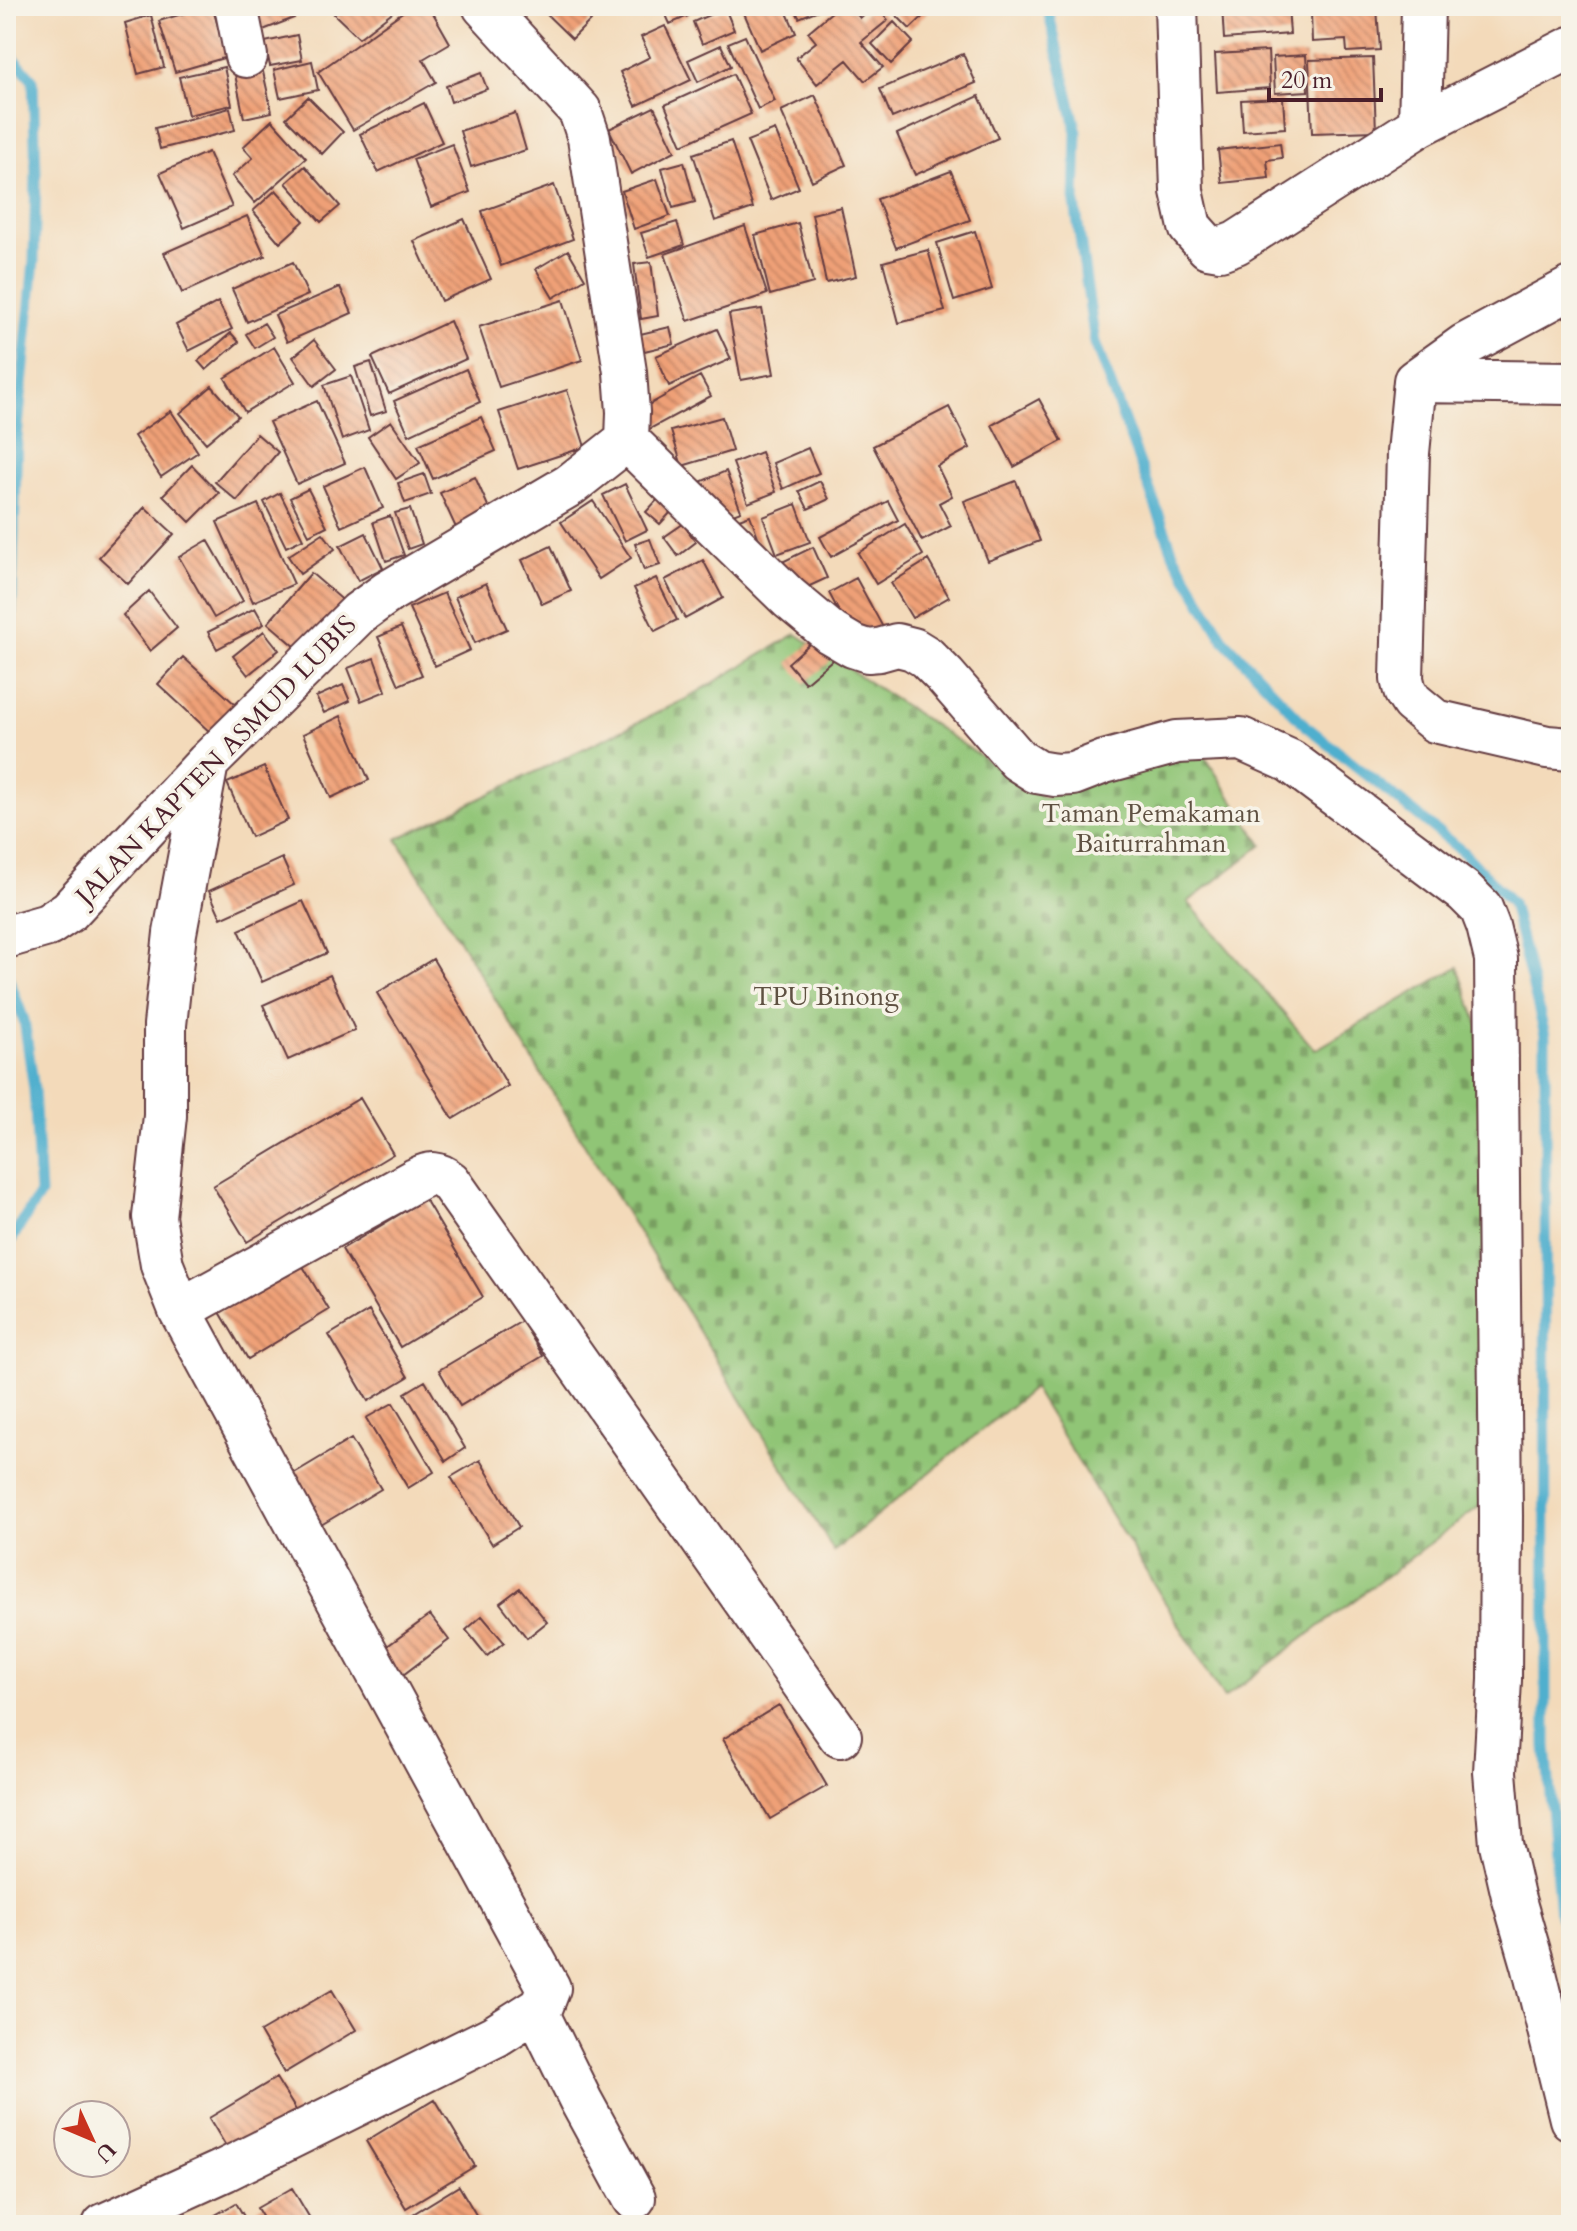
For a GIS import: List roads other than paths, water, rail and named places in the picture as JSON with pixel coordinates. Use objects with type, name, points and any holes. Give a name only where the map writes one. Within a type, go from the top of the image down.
[{"type":"street","points":[[236,6],[246,56]]},
{"type":"street","points":[[484,6],[580,111],[589,138],[625,372],[627,440],[789,598],[831,633],[853,646],[868,651],[897,645],[913,649],[926,657],[1018,760],[1037,772],[1073,774],[1177,742],[1241,739],[1290,761],[1440,872],[1481,908],[1496,959],[1501,1531],[1500,1680],[1495,1772],[1501,1844],[1571,2119]]},
{"type":"street","points":[[1176,6],[1182,191],[1190,227],[1208,247],[1220,249],[1236,243],[1420,125],[1571,48]]},
{"type":"street","points":[[1420,125],[1423,6]]},
{"type":"street","points":[[1571,288],[1465,345],[1415,381],[1408,453],[1402,679],[1412,702],[1435,721],[1547,747],[1571,749]]},
{"type":"street","points":[[1415,381],[1571,383]]},
{"type":"street","name":"JALAN KAPTEN ASMUD LUBIS","points":[[6,937],[48,925],[69,911],[207,763],[359,613],[388,592],[570,485],[627,440]]},
{"type":"street","points":[[104,2225],[225,2170],[495,2036],[542,2006],[549,1988],[180,1310],[162,1265],[154,1217],[165,1116],[165,1025],[175,933],[207,763]]},
{"type":"street","points":[[180,1310],[417,1179],[436,1173],[444,1177],[840,1736]]},
{"type":"street","points":[[536,2010],[634,2198]]},
{"type":"waterway","points":[[1047,6],[1077,132],[1075,203],[1095,343],[1174,555],[1224,640],[1306,726],[1463,852],[1512,903],[1545,1035],[1546,1746],[1560,1914],[1571,1981]]},
{"type":"waterway","points":[[6,49],[33,80],[36,173],[34,261],[17,438],[11,626],[6,641]]},
{"type":"waterway","points":[[6,972],[24,1020],[34,1089],[40,1194],[6,1248]]},
{"type":"park label","name":"Taman Pemakaman Baiturrahman","points":[[1151,828]]},
{"type":"park label","name":"TPU Binong","points":[[826,996]]}]
